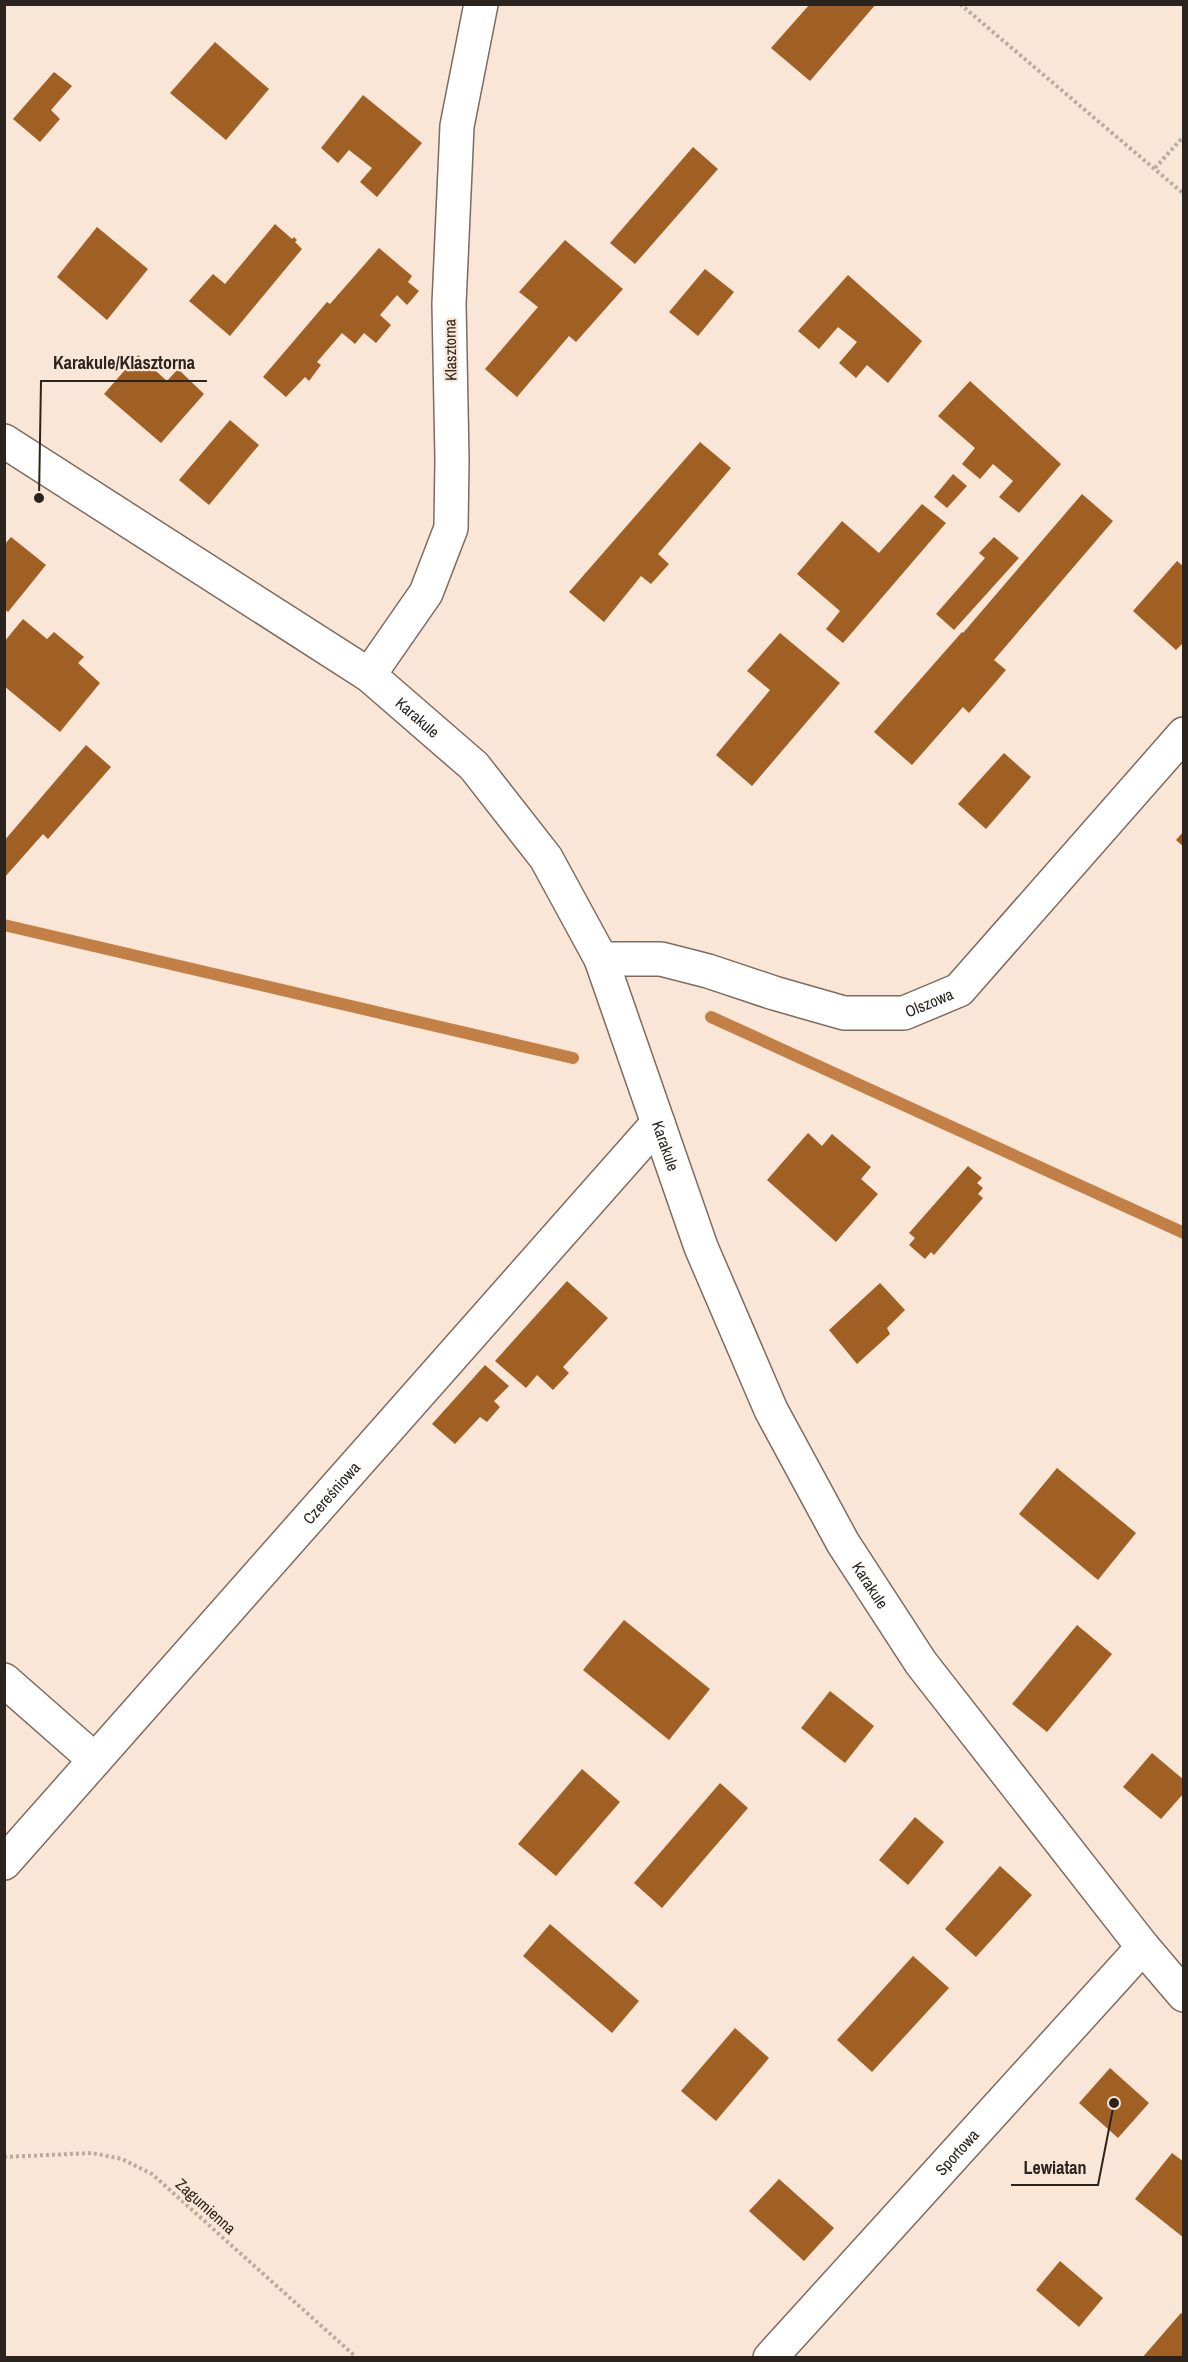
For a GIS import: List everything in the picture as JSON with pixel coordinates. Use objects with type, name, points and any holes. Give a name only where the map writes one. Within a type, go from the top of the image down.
[{"type":"street","name":"Klasztorna","points":[[369,675],[426,593],[451,528],[449,304],[457,126],[481,4]]},
{"type":"street","name":"Karakule","points":[[4,441],[369,675],[474,766],[546,858],[601,959],[701,1247],[771,1410],[843,1543],[921,1663],[1143,1947],[1184,1995]]},
{"type":"street","name":"Olszowa","points":[[601,959],[660,959],[708,971],[844,1013],[904,1013],[959,990],[1184,734]]},
{"type":"street","name":"Czereśniowa","points":[[4,1863],[658,1123]]},
{"type":"street","points":[[4,1680],[95,1760]]},
{"type":"street","name":"Sportowa","points":[[771,2358],[1143,1947]]},
{"type":"path","points":[[960,4],[1184,194]]},
{"type":"path","points":[[1155,168],[1184,136]]},
{"type":"path","name":"Zagumienna","points":[[4,2157],[92,2154],[123,2159],[152,2174],[357,2358]]},
{"type":"building","points":[[810,4],[876,4],[810,81],[771,48]]},
{"type":"building","points":[[215,42],[269,89],[226,140],[170,93]]},
{"type":"building","points":[[54,72],[72,86],[51,110],[60,119],[40,142],[13,119]]},
{"type":"building","points":[[363,95],[422,143],[377,197],[360,182],[372,168],[349,150],[338,163],[321,148]]},
{"type":"building","points":[[693,147],[718,169],[635,264],[610,243]]},
{"type":"building","points":[[275,224],[292,239],[294,237],[297,240],[295,242],[302,249],[230,336],[189,301],[213,274],[225,284]]},
{"type":"building","points":[[97,227],[148,269],[107,320],[57,277]]},
{"type":"building","points":[[565,240],[623,289],[576,342],[569,336],[517,397],[485,369],[538,307],[519,292]]},
{"type":"building","points":[[379,248],[412,276],[408,282],[419,291],[407,305],[397,295],[380,315],[391,325],[376,343],[364,333],[355,344],[342,333],[317,362],[321,365],[309,381],[305,377],[286,397],[263,377],[327,302],[330,304]]},
{"type":"building","points":[[705,269],[734,292],[698,336],[669,312]]},
{"type":"building","points":[[848,275],[922,341],[888,383],[867,365],[856,378],[839,363],[857,342],[838,327],[819,349],[798,331]]},
{"type":"building","points":[[138,355],[167,381],[178,369],[204,394],[161,443],[104,394]]},
{"type":"building","points":[[970,381],[1061,464],[1019,513],[999,497],[1013,481],[993,464],[980,479],[962,464],[975,448],[938,416]]},
{"type":"building","points":[[230,420],[259,445],[209,505],[179,480]]},
{"type":"building","points":[[700,442],[731,468],[658,554],[669,564],[651,584],[641,576],[604,622],[569,592]]},
{"type":"building","points":[[953,474],[967,486],[947,508],[934,497]]},
{"type":"building","points":[[1082,494],[1113,521],[994,660],[1006,670],[969,713],[963,707],[912,765],[874,732],[963,633]]},
{"type":"building","points":[[922,504],[946,523],[843,643],[826,629],[840,611],[797,574],[842,521],[879,553]]},
{"type":"building","points":[[11,537],[46,565],[8,612],[4,609],[4,545]]},
{"type":"building","points":[[994,537],[1019,558],[954,630],[936,614],[985,558],[979,553]]},
{"type":"building","points":[[1177,561],[1184,567],[1184,642],[1176,650],[1133,611]]},
{"type":"building","points":[[23,619],[47,639],[54,632],[84,657],[78,663],[100,683],[60,732],[4,686],[4,642]]},
{"type":"building","points":[[780,633],[840,683],[752,786],[716,755],[770,690],[747,671]]},
{"type":"building","points":[[86,745],[111,767],[48,839],[43,834],[4,878],[4,841]]},
{"type":"building","points":[[1004,753],[1031,777],[986,829],[958,804]]},
{"type":"building","points":[[1184,831],[1184,847],[1176,840]]},
{"type":"building","points":[[808,1133],[822,1146],[832,1134],[871,1167],[861,1179],[878,1194],[836,1242],[767,1180]]},
{"type":"building","points":[[968,1166],[982,1178],[977,1183],[983,1188],[978,1194],[983,1198],[934,1255],[931,1252],[925,1259],[909,1245],[915,1238],[909,1233]]},
{"type":"building","points":[[567,1281],[608,1318],[563,1367],[569,1373],[553,1390],[537,1375],[526,1388],[495,1361]]},
{"type":"building","points":[[880,1283],[905,1310],[887,1328],[890,1334],[857,1364],[829,1330]]},
{"type":"building","points":[[485,1365],[509,1386],[494,1401],[500,1407],[487,1422],[480,1417],[455,1444],[432,1424]]},
{"type":"building","points":[[1057,1468],[1136,1533],[1098,1580],[1019,1514]]},
{"type":"building","points":[[624,1620],[710,1689],[669,1740],[583,1670]]},
{"type":"building","points":[[1077,1625],[1112,1654],[1047,1732],[1012,1704]]},
{"type":"building","points":[[830,1691],[874,1726],[845,1763],[801,1728]]},
{"type":"building","points":[[1152,1753],[1184,1780],[1184,1793],[1161,1819],[1123,1787]]},
{"type":"building","points":[[582,1769],[620,1802],[556,1876],[518,1844]]},
{"type":"building","points":[[720,1783],[748,1808],[662,1908],[634,1883]]},
{"type":"building","points":[[915,1817],[944,1842],[908,1885],[879,1860]]},
{"type":"building","points":[[1000,1866],[1032,1895],[976,1957],[945,1929]]},
{"type":"building","points":[[550,1924],[639,2001],[612,2033],[523,1956]]},
{"type":"building","points":[[913,1956],[949,1988],[872,2072],[837,2040]]},
{"type":"building","points":[[735,2028],[769,2058],[716,2121],[681,2091]]},
{"type":"building","points":[[1110,2068],[1149,2103],[1118,2138],[1079,2103]]},
{"type":"building","points":[[1172,2153],[1184,2162],[1184,2238],[1135,2199]]},
{"type":"building","points":[[779,2179],[834,2228],[804,2261],[749,2211]]},
{"type":"building","points":[[1060,2261],[1103,2298],[1079,2327],[1036,2290]]},
{"type":"building","points":[[1181,2313],[1184,2315],[1184,2358],[1142,2358]]},
{"type":"waterway","points":[[4,925],[573,1058]]},
{"type":"waterway","points":[[711,1017],[1184,1233]]},
{"type":"place","name":"Karakule/Klasztorna","points":[[39,498]]},
{"type":"place","name":"Lewiatan","points":[[1114,2103]]}]
